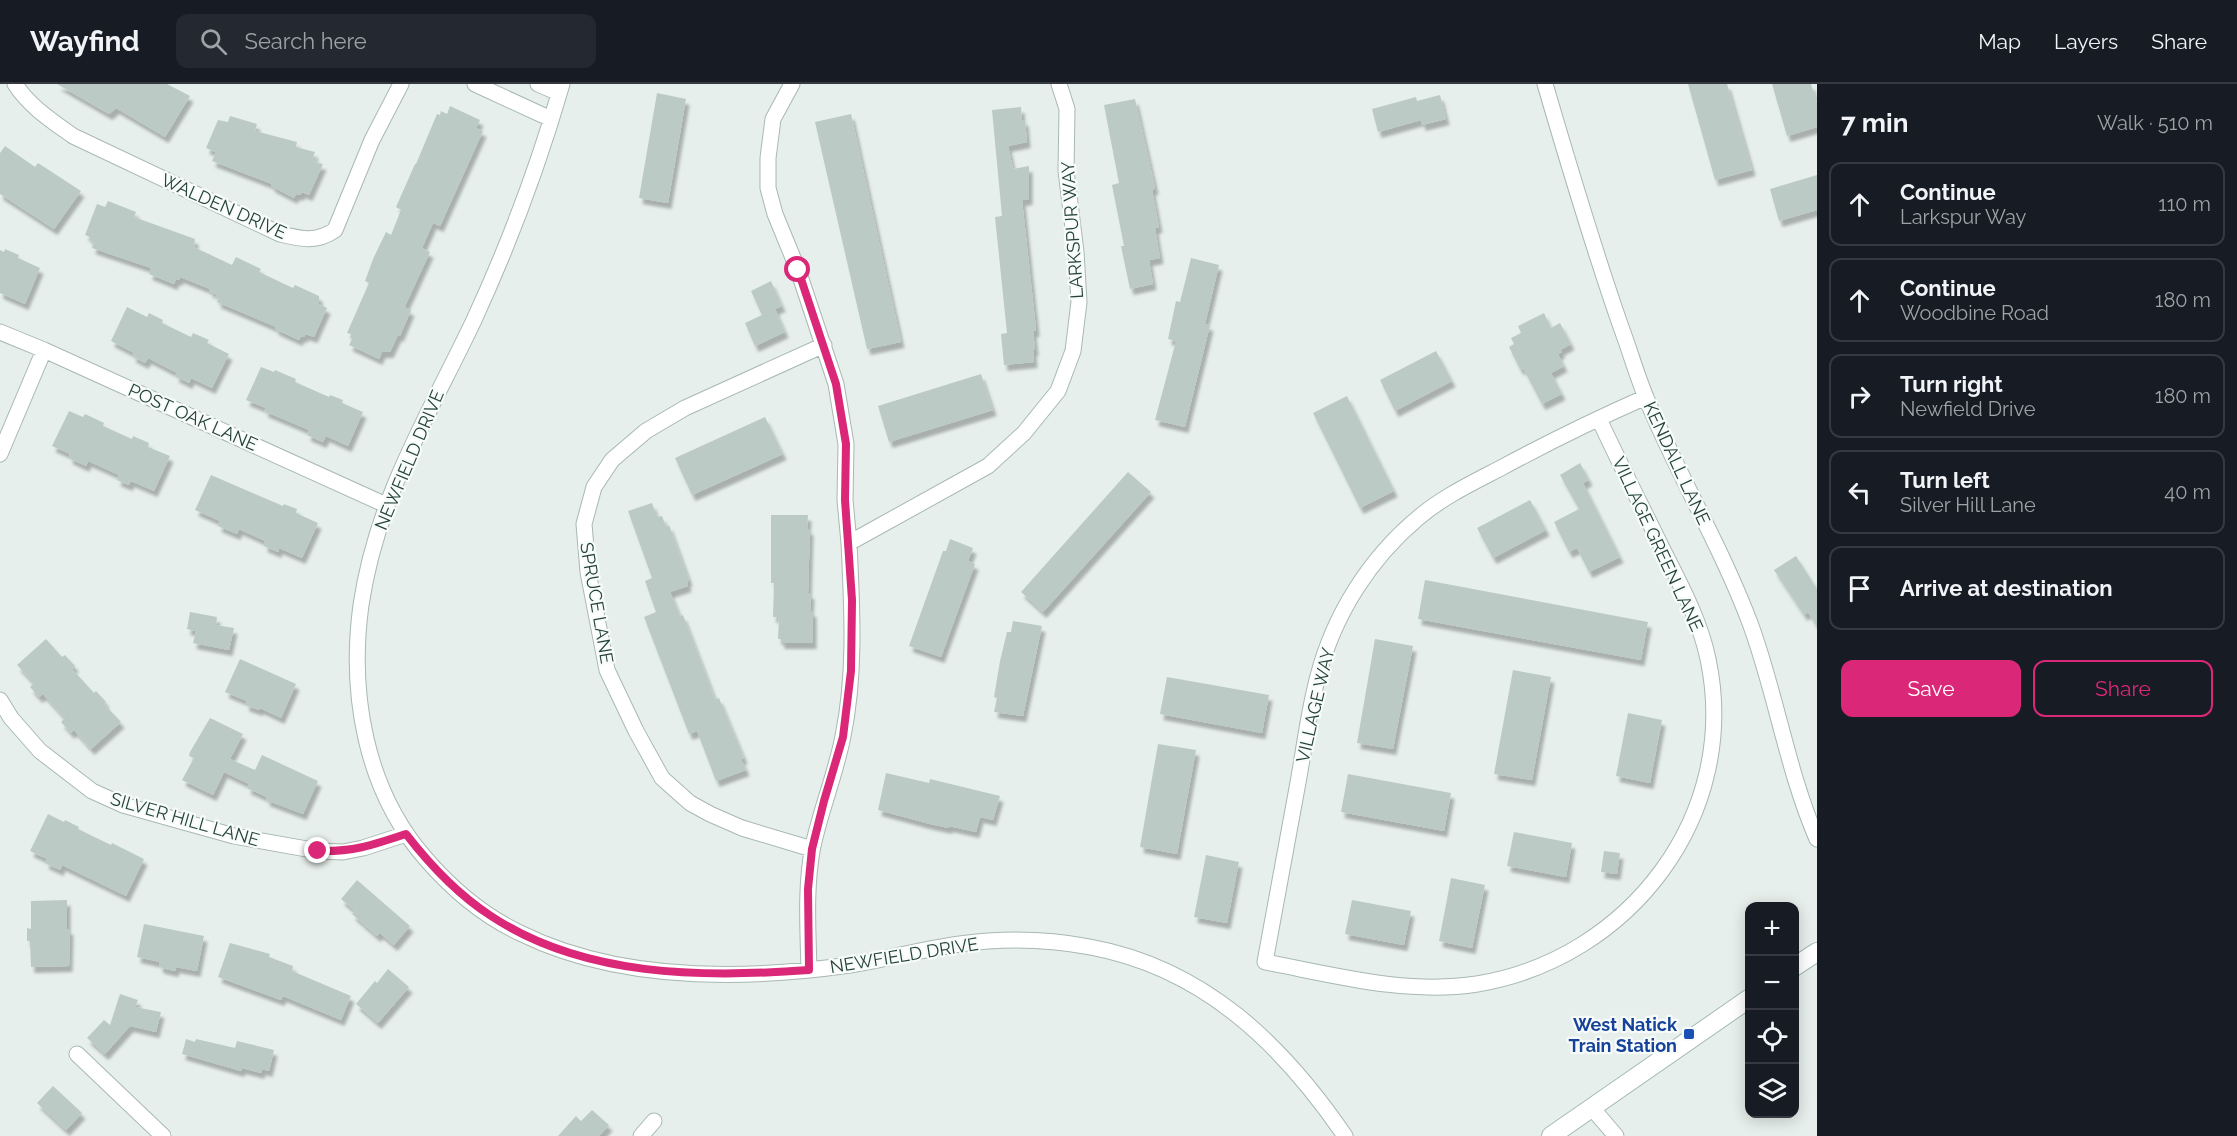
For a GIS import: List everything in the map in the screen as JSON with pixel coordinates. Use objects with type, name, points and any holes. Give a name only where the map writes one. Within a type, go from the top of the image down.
[{"type":"main road","points":[[1799,965],[1817,952]]},
{"type":"main road","points":[[1551,1136],[1745,1001]]},
{"type":"street","name":"WALDEN DRIVE","points":[[15,84],[22,95],[73,136],[280,234],[308,240],[325,237],[335,230],[372,140],[400,84]]},
{"type":"street","points":[[475,84],[490,87],[551,119]]},
{"type":"street","points":[[538,84],[561,88]]},
{"type":"street","points":[[792,84],[773,119],[768,158],[768,188],[775,214],[798,270],[836,384],[846,444],[845,500],[852,600],[851,671],[846,722],[812,849],[808,889],[809,970]]},
{"type":"street","name":"LARKSPUR WAY","points":[[849,543],[988,466],[1024,433],[1058,391],[1073,351],[1079,302],[1076,252],[1066,171],[1066,109],[1059,84]]},
{"type":"street","name":"KENDALL LANE","points":[[1545,84],[1583,215],[1646,397],[1671,457],[1722,556],[1749,622],[1760,653],[1795,779],[1817,839]]},
{"type":"street","name":"NEWFIELD DRIVE","points":[[561,88],[512,232],[477,313],[416,433],[386,505],[376,536],[362,599],[357,651],[358,693],[362,724],[369,752],[393,810],[406,834],[444,878],[467,899],[517,932],[577,955],[657,970],[733,974],[809,970],[990,940],[1094,947],[1130,957],[1166,971],[1199,988],[1228,1006],[1257,1030],[1300,1076],[1345,1136]]},
{"type":"street","name":"POST OAK LANE","points":[[0,332],[386,505]]},
{"type":"street","name":"SPRUCE LANE","points":[[812,849],[741,828],[710,814],[690,803],[662,778],[636,731],[607,669],[588,572],[584,524],[594,487],[612,460],[646,431],[685,408],[824,345]]},
{"type":"street","points":[[0,454],[44,350]]},
{"type":"street","name":"VILLAGE WAY","points":[[1265,962],[1318,677],[1335,627],[1363,578],[1400,534],[1439,503],[1525,455],[1646,397]]},
{"type":"street","name":"VILLAGE GREEN LANE","points":[[1265,962],[1397,985],[1450,987],[1477,984],[1511,976],[1568,953],[1611,925],[1663,872],[1675,853],[1695,811],[1712,744],[1713,701],[1709,660],[1703,636],[1684,592],[1599,419]]},
{"type":"street","name":"SILVER HILL LANE","points":[[0,700],[11,718],[40,752],[92,791],[123,805],[234,836],[318,851],[343,852],[406,834]]},
{"type":"street","points":[[77,1054],[163,1136]]},
{"type":"street","points":[[1592,1108],[1616,1136]]},
{"type":"street","points":[[641,1136],[654,1121]]},
{"type":"building","points":[[57,84],[167,84],[190,96],[165,137],[116,108],[109,114]]},
{"type":"building","points":[[1688,84],[1727,84],[1752,170],[1715,180]]},
{"type":"building","points":[[1772,84],[1811,84],[1817,104],[1817,127],[1787,136]]},
{"type":"building","points":[[657,93],[686,99],[668,203],[639,198]]},
{"type":"building","points":[[1440,95],[1446,119],[1422,125],[1421,120],[1378,132],[1372,109],[1416,97],[1417,101]]},
{"type":"building","points":[[1135,99],[1155,188],[1152,190],[1159,227],[1155,228],[1160,258],[1149,260],[1153,284],[1130,289],[1112,185],[1119,183],[1104,105]]},
{"type":"building","points":[[450,106],[480,120],[476,128],[483,131],[440,226],[433,223],[422,248],[430,252],[406,304],[406,308],[411,310],[400,336],[398,335],[390,352],[382,352],[379,359],[349,345],[352,339],[351,334],[347,333],[369,283],[365,281],[373,259],[386,232],[391,235],[401,210],[396,207],[437,114],[440,115],[441,111],[447,114]]},
{"type":"building","points":[[1021,107],[1027,142],[1008,146],[1013,169],[1029,166],[1029,199],[1022,200],[1036,331],[1033,331],[1035,350],[1033,350],[1034,362],[1004,365],[1001,334],[1007,333],[995,217],[1002,216],[992,110]]},
{"type":"building","points":[[851,114],[901,342],[867,349],[815,122]]},
{"type":"building","points":[[230,116],[257,124],[255,131],[297,142],[296,147],[315,152],[313,157],[317,158],[316,163],[323,164],[309,195],[302,192],[300,195],[296,194],[294,198],[271,186],[272,184],[212,161],[216,152],[206,148],[218,120],[228,122]]},
{"type":"building","points":[[5,146],[35,167],[38,163],[81,191],[54,229],[0,194],[0,153]]},
{"type":"building","points":[[1817,175],[1817,210],[1779,221],[1770,189]]},
{"type":"building","points":[[108,201],[136,212],[134,217],[195,239],[194,247],[232,265],[236,257],[261,269],[259,272],[293,288],[295,285],[319,296],[319,304],[327,308],[314,337],[305,334],[299,340],[275,329],[276,327],[217,302],[219,299],[215,298],[217,295],[209,291],[210,289],[180,277],[174,284],[149,274],[151,268],[92,248],[94,242],[85,235],[97,204],[105,207]]},
{"type":"building","points":[[5,249],[40,268],[25,304],[0,293],[0,250],[4,252]]},
{"type":"building","points":[[1191,258],[1219,265],[1205,324],[1210,325],[1185,427],[1155,420],[1176,341],[1168,339],[1176,301],[1180,302]]},
{"type":"building","points":[[771,281],[782,306],[775,309],[785,332],[755,346],[745,323],[762,315],[751,291]]},
{"type":"building","points":[[127,307],[147,317],[149,313],[163,320],[162,323],[191,337],[193,333],[209,340],[207,343],[229,354],[212,388],[191,378],[189,383],[175,376],[177,373],[148,358],[145,363],[132,356],[134,353],[111,341]]},
{"type":"building","points":[[1544,313],[1551,328],[1560,323],[1571,344],[1560,350],[1562,352],[1558,354],[1564,366],[1551,373],[1562,394],[1542,404],[1509,347],[1514,344],[1511,338],[1521,333],[1518,326]]},
{"type":"building","points":[[1436,351],[1452,381],[1395,411],[1380,380]]},
{"type":"building","points":[[261,367],[296,379],[295,382],[329,397],[330,395],[343,400],[342,403],[363,412],[348,446],[326,436],[323,442],[307,435],[309,430],[264,411],[266,408],[246,400]]},
{"type":"building","points":[[981,374],[993,410],[889,442],[878,406]]},
{"type":"building","points":[[1347,396],[1394,491],[1360,508],[1313,413]]},
{"type":"building","points":[[69,411],[83,417],[85,414],[104,423],[103,426],[132,439],[133,436],[149,443],[148,447],[170,456],[154,491],[131,481],[129,485],[117,480],[119,475],[88,461],[86,466],[69,458],[70,454],[52,446]]},
{"type":"building","points":[[765,417],[783,454],[692,495],[675,458]]},
{"type":"building","points":[[1580,463],[1589,480],[1583,483],[1620,557],[1589,572],[1577,548],[1569,552],[1554,522],[1579,509],[1560,475]]},
{"type":"building","points":[[1128,472],[1151,492],[1043,612],[1021,592]]},
{"type":"building","points":[[211,475],[283,506],[284,504],[297,509],[296,513],[318,523],[302,558],[279,548],[278,552],[264,546],[265,541],[239,529],[237,534],[218,526],[220,521],[195,510]]},
{"type":"building","points":[[1530,500],[1546,530],[1493,558],[1477,528]]},
{"type":"building","points":[[652,503],[657,517],[662,516],[666,527],[669,525],[689,580],[687,581],[688,586],[670,592],[680,616],[683,615],[715,699],[719,698],[744,758],[741,759],[746,770],[716,781],[697,731],[689,734],[644,617],[656,612],[645,581],[652,578],[628,511]]},
{"type":"building","points":[[771,515],[808,515],[807,529],[810,529],[808,593],[811,593],[810,611],[813,611],[813,643],[781,643],[781,639],[778,639],[779,617],[773,617],[774,583],[771,583]]},
{"type":"building","points":[[950,539],[973,548],[968,561],[975,564],[941,657],[909,646],[943,551],[946,551]]},
{"type":"building","points":[[1796,556],[1817,589],[1817,627],[1808,612],[1804,615],[1774,570]]},
{"type":"building","points":[[1425,580],[1648,622],[1641,660],[1418,619]]},
{"type":"building","points":[[190,612],[217,617],[216,625],[234,628],[229,650],[193,643],[196,631],[187,629]]},
{"type":"building","points":[[1013,621],[1042,626],[1023,716],[994,712],[1000,661],[1007,632],[1011,632]]},
{"type":"building","points":[[46,639],[62,657],[65,655],[75,666],[72,669],[94,693],[96,691],[106,702],[104,704],[121,722],[91,749],[74,730],[71,733],[61,722],[65,718],[43,694],[39,697],[30,687],[34,683],[17,665]]},
{"type":"building","points":[[1375,639],[1413,646],[1393,749],[1357,743]]},
{"type":"building","points":[[240,659],[296,684],[281,718],[260,708],[259,710],[245,705],[247,701],[225,692]]},
{"type":"building","points":[[1513,670],[1551,677],[1532,780],[1494,774]]},
{"type":"building","points":[[1167,677],[1269,695],[1262,733],[1160,714]]},
{"type":"building","points":[[1628,713],[1662,720],[1650,783],[1616,776]]},
{"type":"building","points":[[210,718],[243,734],[230,759],[255,770],[262,755],[318,781],[303,814],[266,800],[267,797],[247,788],[249,784],[224,772],[213,795],[182,780],[194,758],[189,756],[190,752]]},
{"type":"building","points":[[1158,744],[1196,750],[1177,854],[1140,847]]},
{"type":"building","points":[[886,773],[929,783],[930,779],[1000,796],[993,820],[980,817],[976,832],[930,824],[878,810]]},
{"type":"building","points":[[1348,774],[1451,793],[1444,831],[1341,812]]},
{"type":"building","points":[[48,814],[144,859],[126,896],[62,865],[60,870],[45,863],[47,859],[30,851]]},
{"type":"building","points":[[1514,832],[1572,843],[1566,877],[1507,866]]},
{"type":"building","points":[[1604,851],[1620,853],[1617,874],[1601,872]]},
{"type":"building","points":[[1206,855],[1239,862],[1227,923],[1194,917]]},
{"type":"building","points":[[1451,878],[1485,885],[1472,948],[1439,941]]},
{"type":"building","points":[[357,880],[410,926],[394,945],[380,933],[377,936],[352,914],[355,911],[341,899]]},
{"type":"building","points":[[67,900],[67,929],[70,929],[69,966],[31,967],[27,928],[31,929],[31,901]]},
{"type":"building","points":[[1352,900],[1411,911],[1404,945],[1345,934]]},
{"type":"building","points":[[144,924],[204,936],[197,971],[176,967],[175,971],[162,968],[159,966],[160,962],[137,957]]},
{"type":"building","points":[[230,943],[270,954],[269,957],[293,966],[292,971],[351,996],[341,1020],[283,996],[281,1000],[218,977]]},
{"type":"building","points":[[388,969],[409,987],[378,1023],[356,1004]]},
{"type":"building","points":[[120,994],[138,1000],[135,1007],[161,1012],[156,1032],[130,1026],[105,1054],[87,1038],[104,1020],[110,1025]]},
{"type":"building","points":[[186,1039],[195,1042],[196,1039],[235,1048],[237,1041],[274,1050],[269,1071],[262,1069],[261,1073],[242,1068],[241,1071],[182,1054]]},
{"type":"building","points":[[53,1086],[82,1113],[66,1130],[37,1103]]},
{"type":"building","points":[[592,1110],[609,1125],[599,1136],[558,1136],[576,1116],[581,1121]]},
{"type":"place","name":"West Natick Train Station","points":[[1689,1034]]},
{"type":"route","points":[[318,851],[343,852],[406,834],[444,878],[490,916],[546,945],[577,955],[616,964],[697,974],[809,970],[808,889],[812,849],[846,722],[851,671],[852,600],[845,500],[846,444],[836,384],[798,270]]}]
